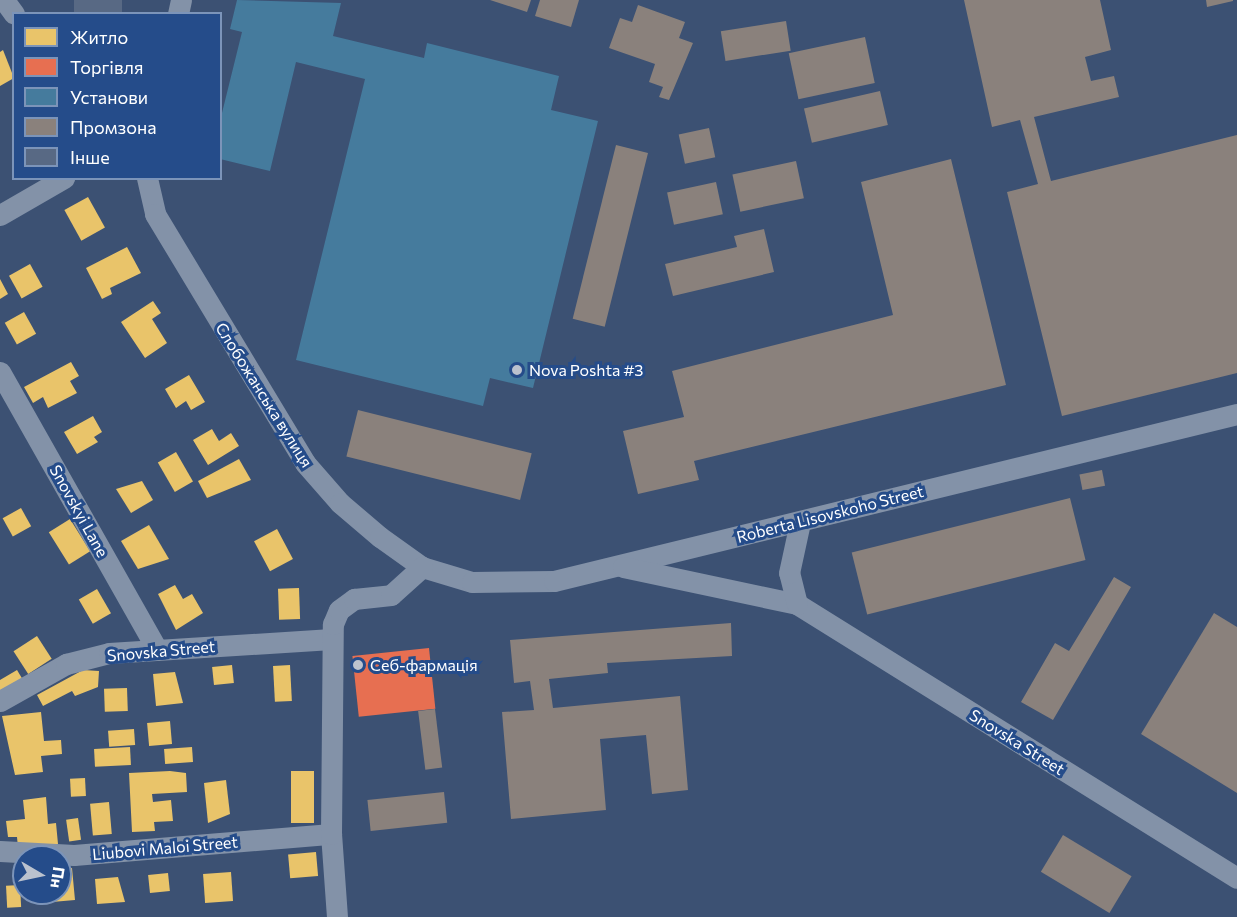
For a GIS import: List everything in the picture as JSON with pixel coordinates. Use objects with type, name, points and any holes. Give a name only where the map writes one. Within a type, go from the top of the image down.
[{"type":"street","points":[[0,215],[61,180]]},
{"type":"street","name":"Слобожанська вулиця","points":[[147,180],[155,214],[305,463],[340,503],[422,567]]},
{"type":"street","name":"Snovskyi Lane","points":[[0,372],[157,650]]},
{"type":"street","name":"Roberta Lisovskoho Street","points":[[422,567],[472,582],[504,584],[554,581],[1237,414]]},
{"type":"street","points":[[797,604],[789,573],[800,522]]},
{"type":"street","name":"Snovska Street","points":[[617,566],[797,604],[1237,878]]},
{"type":"street","points":[[337,917],[331,834],[332,639],[339,610],[354,599],[391,595],[422,567]]},
{"type":"street","name":"Snovska Street","points":[[0,701],[66,664],[157,650],[332,639]]},
{"type":"street","name":"Liubovi Maloi Street","points":[[0,850],[74,855],[331,834]]},
{"type":"building: Житло","points":[[3,50],[12,73],[12,79],[0,86],[0,52]]},
{"type":"building: Житло","points":[[88,197],[105,228],[81,241],[64,210]]},
{"type":"building: Житло","points":[[127,247],[141,273],[110,288],[112,294],[102,299],[86,268]]},
{"type":"building: Житло","points":[[30,264],[43,287],[22,298],[9,276]]},
{"type":"building: Житло","points":[[0,279],[8,294],[0,299]]},
{"type":"building: Житло","points":[[153,301],[161,313],[152,319],[167,343],[145,358],[121,322]]},
{"type":"building: Житло","points":[[24,312],[36,334],[17,345],[5,323]]},
{"type":"building: Житло","points":[[71,362],[79,376],[70,381],[77,393],[48,408],[43,397],[33,403],[24,387]]},
{"type":"building: Житло","points":[[189,375],[205,402],[191,410],[186,401],[176,408],[165,389]]},
{"type":"building: Житло","points":[[93,416],[102,432],[94,437],[98,442],[77,454],[64,432]]},
{"type":"building: Житло","points":[[212,429],[219,441],[231,433],[239,446],[208,465],[193,440]]},
{"type":"building: Житло","points":[[176,452],[193,481],[175,492],[158,463]]},
{"type":"building: Житло","points":[[239,459],[251,480],[207,498],[198,481]]},
{"type":"building: Житло","points":[[142,481],[153,500],[131,513],[116,489]]},
{"type":"building: Житло","points":[[21,508],[31,526],[13,537],[3,518]]},
{"type":"building: Житло","points":[[70,519],[90,551],[69,564],[49,532]]},
{"type":"building: Житло","points":[[149,525],[169,559],[138,569],[121,541]]},
{"type":"building: Житло","points":[[277,529],[293,559],[270,571],[254,541]]},
{"type":"building: Житло","points":[[175,585],[183,599],[192,594],[203,613],[176,630],[158,594]]},
{"type":"building: Житло","points":[[299,588],[300,619],[279,620],[278,589]]},
{"type":"building: Житло","points":[[97,589],[111,613],[93,624],[79,600]]},
{"type":"building: Житло","points":[[37,636],[52,659],[28,674],[14,651]]},
{"type":"building: Житло","points":[[232,665],[234,683],[214,685],[212,667]]},
{"type":"building: Житло","points":[[290,665],[292,701],[275,702],[273,666]]},
{"type":"building: Житло","points":[[17,670],[23,680],[0,693],[0,680]]},
{"type":"building: Житло","points":[[83,670],[99,671],[98,687],[75,696],[72,691],[43,706],[37,695]]},
{"type":"building: Житло","points":[[175,672],[183,703],[156,706],[153,674]]},
{"type":"building: Житло","points":[[127,688],[128,711],[105,712],[104,689]]},
{"type":"building: Житло","points":[[41,712],[44,741],[61,740],[62,754],[41,756],[43,772],[15,775],[2,716]]},
{"type":"building: Житло","points":[[170,721],[172,744],[149,746],[147,723]]},
{"type":"building: Житло","points":[[134,729],[135,745],[109,747],[108,731]]},
{"type":"building: Житло","points":[[130,747],[131,765],[95,767],[94,749]]},
{"type":"building: Житло","points":[[192,747],[193,762],[165,764],[164,749]]},
{"type":"building: Житло","points":[[170,771],[186,773],[187,792],[152,794],[153,802],[171,800],[173,821],[154,822],[155,831],[132,832],[129,773]]},
{"type":"building: Житло","points":[[291,771],[314,771],[314,823],[291,823]]},
{"type":"building: Житло","points":[[85,778],[86,796],[71,797],[70,779]]},
{"type":"building: Житло","points":[[226,780],[230,814],[208,823],[204,783]]},
{"type":"building: Житло","points":[[46,797],[48,824],[56,823],[58,844],[18,845],[17,837],[8,837],[6,821],[25,819],[23,800]]},
{"type":"building: Житло","points":[[109,802],[112,834],[93,836],[90,804]]},
{"type":"building: Житло","points":[[78,818],[81,840],[69,841],[66,820]]},
{"type":"building: Житло","points":[[316,852],[318,876],[290,878],[288,854]]},
{"type":"building: Житло","points":[[72,868],[75,900],[72,900]]},
{"type":"building: Житло","points":[[231,872],[233,901],[205,903],[203,874]]},
{"type":"building: Житло","points":[[168,873],[170,891],[150,893],[148,875]]},
{"type":"building: Житло","points":[[118,877],[125,902],[97,904],[95,879]]},
{"type":"building: Житло","points":[[12,885],[12,905],[21,905],[21,907],[7,908],[6,886]]},
{"type":"building: Торгівля","points":[[429,648],[435,709],[359,717],[352,656]]},
{"type":"building: Установи","points":[[237,0],[341,3],[333,36],[424,58],[427,43],[559,76],[551,110],[598,121],[533,388],[490,378],[483,406],[296,360],[365,79],[296,62],[270,171],[222,159],[222,113],[242,32],[230,29]]},
{"type":"building: Промзона","points":[[490,0],[531,0],[527,12]]},
{"type":"building: Промзона","points":[[540,0],[579,0],[571,27],[535,16]]},
{"type":"building: Промзона","points":[[964,0],[1100,0],[1111,50],[1085,57],[1091,81],[1114,76],[1119,97],[1034,117],[1051,181],[1237,135],[1237,373],[1062,416],[1007,192],[1038,184],[1020,120],[992,127]]},
{"type":"building: Промзона","points":[[1206,0],[1233,0],[1233,1],[1207,7]]},
{"type":"building: Промзона","points":[[638,5],[685,22],[679,38],[693,43],[669,100],[659,97],[663,87],[649,82],[655,64],[609,48],[620,18],[632,22]]},
{"type":"building: Промзона","points":[[786,21],[791,51],[726,61],[721,31]]},
{"type":"building: Промзона","points":[[865,37],[875,83],[798,99],[789,53]]},
{"type":"building: Промзона","points":[[880,91],[888,125],[812,143],[804,109]]},
{"type":"building: Промзона","points":[[709,128],[715,157],[685,164],[679,134]]},
{"type":"building: Промзона","points":[[616,145],[648,153],[605,327],[573,319]]},
{"type":"building: Промзона","points":[[951,159],[1006,385],[694,461],[699,480],[638,494],[623,431],[684,417],[672,371],[893,315],[861,182]]},
{"type":"building: Промзона","points":[[796,161],[804,198],[740,212],[732,175]]},
{"type":"building: Промзона","points":[[716,182],[723,214],[674,225],[667,192]]},
{"type":"building: Промзона","points":[[764,229],[774,272],[673,296],[665,264],[737,247],[734,236]]},
{"type":"building: Промзона","points":[[358,410],[532,453],[520,500],[346,457]]},
{"type":"building: Промзона","points":[[1102,470],[1105,486],[1082,490],[1079,474]]},
{"type":"building: Промзона","points":[[1070,498],[1085,560],[867,615],[852,552]]},
{"type":"building: Промзона","points":[[1114,577],[1131,587],[1053,720],[1021,702],[1055,643],[1069,651]]},
{"type":"building: Промзона","points":[[1214,613],[1237,627],[1237,793],[1141,734]]},
{"type":"building: Промзона","points":[[731,623],[732,656],[607,663],[608,673],[549,679],[553,708],[680,696],[688,790],[652,794],[646,735],[600,739],[606,810],[511,819],[502,712],[534,710],[530,681],[514,683],[510,640]]},
{"type":"building: Промзона","points":[[435,709],[442,768],[425,770],[418,711]]},
{"type":"building: Промзона","points":[[444,792],[447,823],[371,831],[367,800]]},
{"type":"building: Промзона","points":[[1063,835],[1132,876],[1109,913],[1041,872]]},
{"type":"building: Інше","points":[[74,0],[122,0],[122,12],[74,12]]},
{"type":"place","name":"Nova Poshta #3","points":[[517,370]]},
{"type":"place","name":"Себ-фармація","points":[[358,665]]}]
